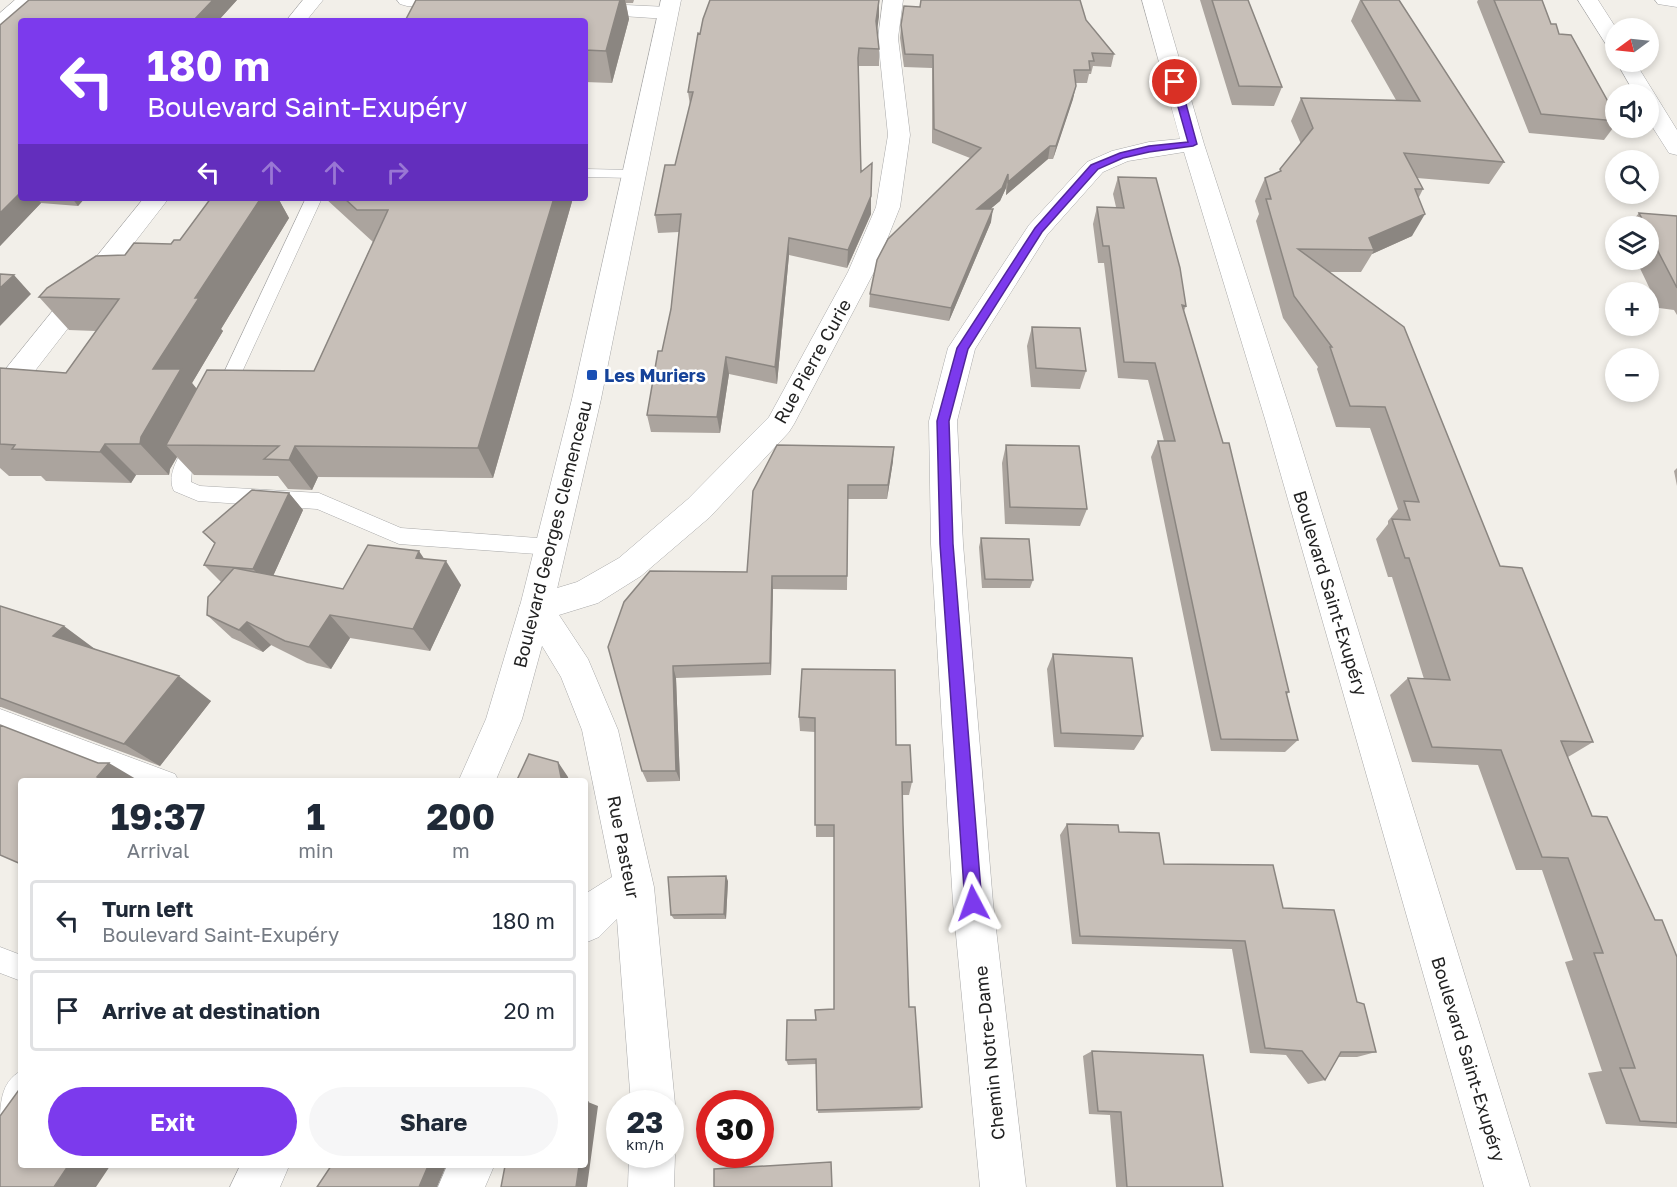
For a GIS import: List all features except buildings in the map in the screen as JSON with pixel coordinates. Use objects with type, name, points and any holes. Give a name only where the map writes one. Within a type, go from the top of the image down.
[{"type":"street","points":[[0,23],[26,0]]},
{"type":"street","points":[[298,18],[313,0]]},
{"type":"street","points":[[407,0],[478,4]]},
{"type":"street","name":"Rue Pierre Curie","points":[[536,608],[586,593],[630,567],[699,508],[778,424],[861,272],[888,207],[899,135],[888,38],[893,0]]},
{"type":"street","name":"Boulevard Saint-Exupéry","points":[[1152,0],[1193,144],[1279,419],[1507,1187]]},
{"type":"street","points":[[1588,0],[1605,27]]},
{"type":"street","points":[[1665,0],[1677,1]]},
{"type":"street","points":[[561,8],[670,6]]},
{"type":"street","name":"Boulevard Georges Clemenceau","points":[[478,778],[504,720],[536,608],[592,375],[670,6]]},
{"type":"street","points":[[1659,119],[1677,148]]},
{"type":"street","name":"Chemin Notre-Dame","points":[[1003,1187],[973,903],[946,544],[943,421],[962,348],[1038,230],[1095,167],[1120,156],[1149,149],[1193,144]]},
{"type":"street","points":[[0,396],[155,201]]},
{"type":"street","name":"Rue Pasteur","points":[[536,608],[576,670],[600,730],[634,887],[652,1090]]},
{"type":"street","points":[[588,920],[602,905],[634,887]]},
{"type":"street","points":[[253,1187],[265,1168]]},
{"type":"street","points":[[461,1187],[470,1168]]},
{"type":"street","points":[[651,1187],[652,1168]]},
{"type":"lane","points":[[588,173],[633,174]]},
{"type":"lane","points":[[214,410],[236,371],[313,201]]},
{"type":"lane","points":[[204,430],[182,470],[181,486],[198,493],[320,501],[399,536],[551,547]]},
{"type":"lane","points":[[0,719],[156,778]]},
{"type":"lane","points":[[0,960],[18,967]]},
{"type":"lane","points":[[0,1115],[18,1089]]},
{"type":"place","name":"Les Muriers","points":[[592,375]]},
{"type":"route","points":[[973,903],[946,544],[943,421],[962,348],[1038,230],[1095,167],[1120,156],[1149,149],[1193,144],[1175,82]]}]
